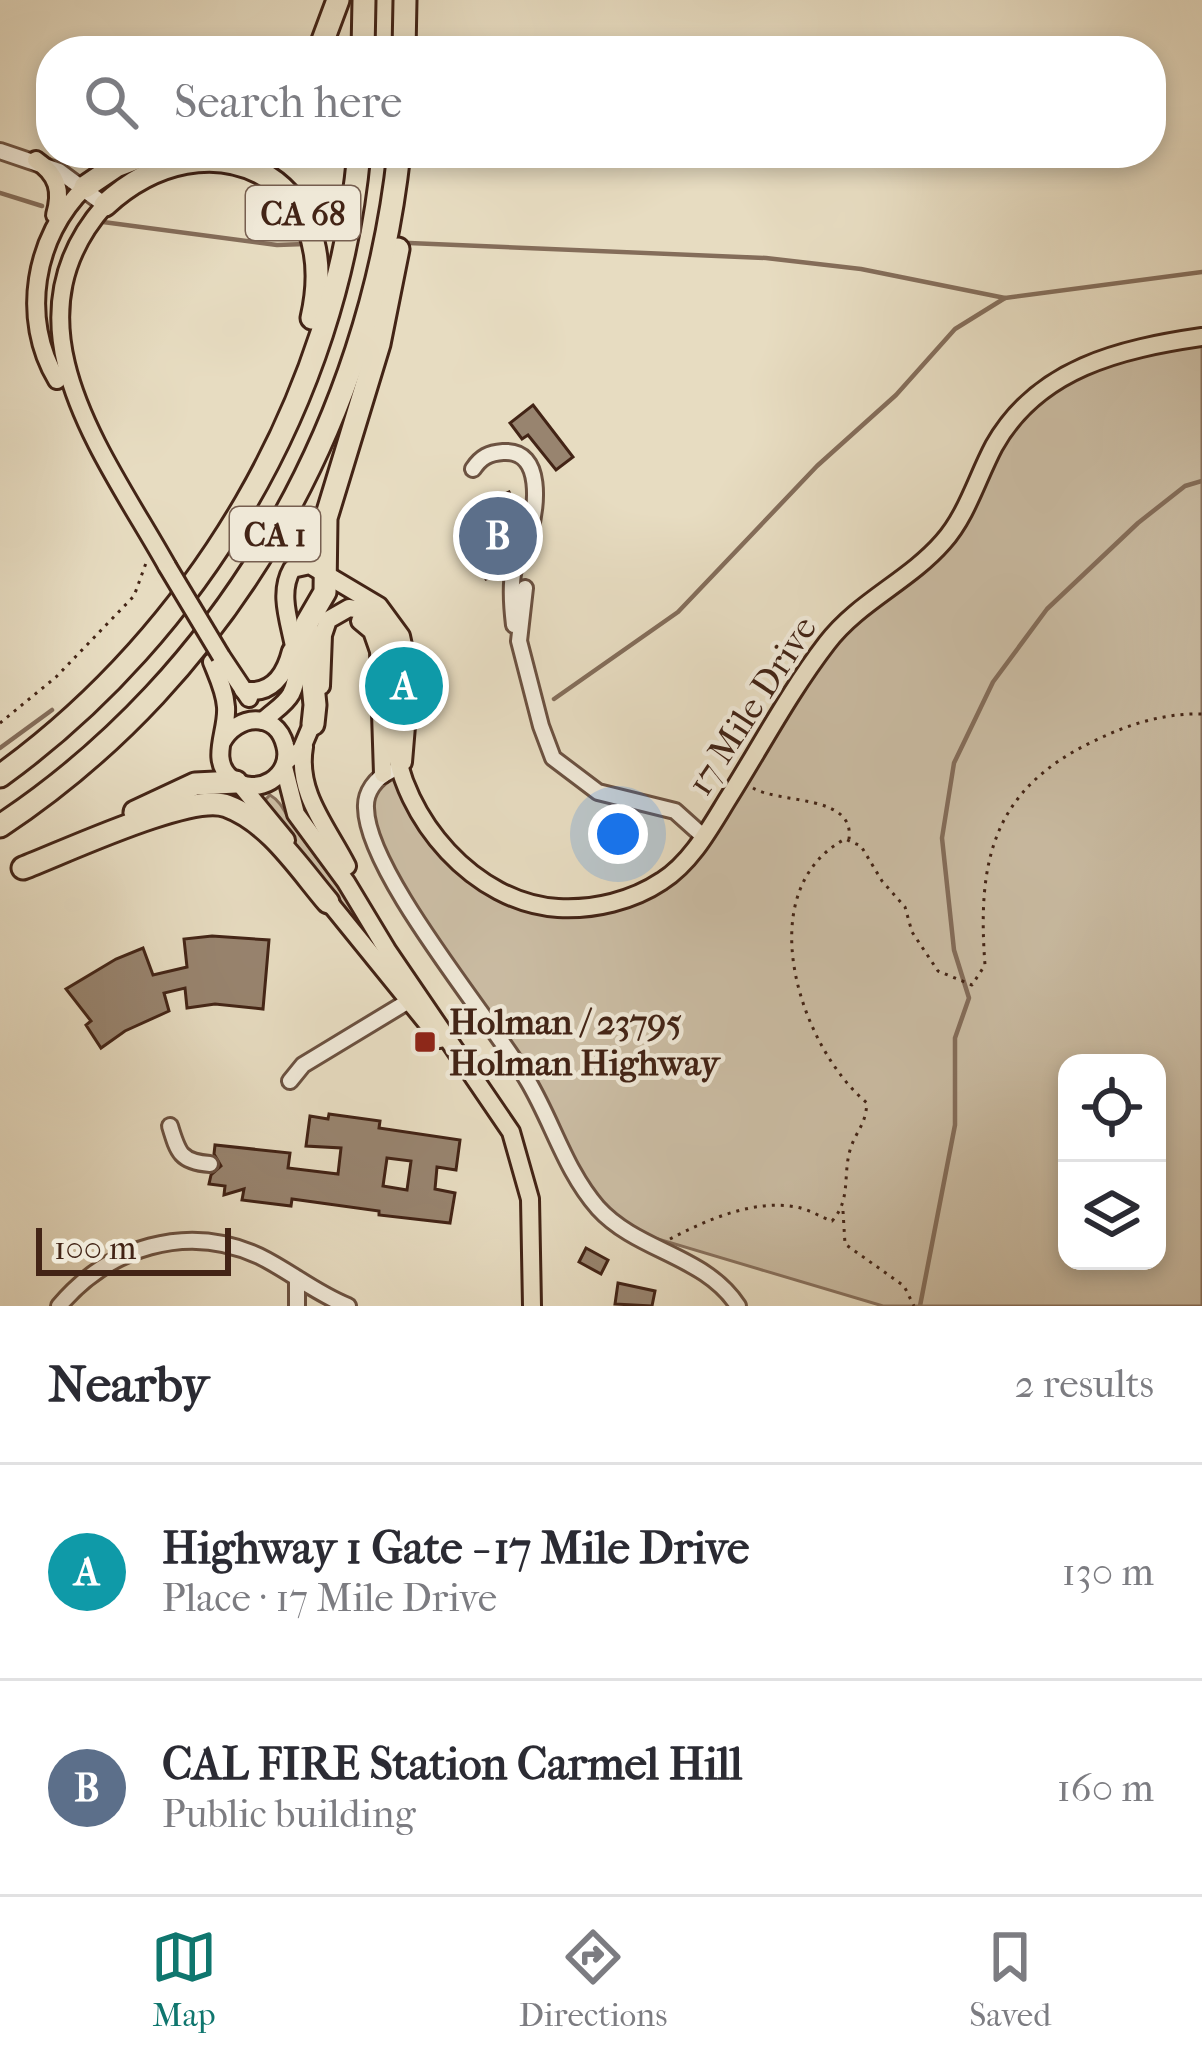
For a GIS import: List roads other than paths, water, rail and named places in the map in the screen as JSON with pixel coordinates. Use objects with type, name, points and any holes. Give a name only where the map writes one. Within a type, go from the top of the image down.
[{"type":"highway","points":[[325,36],[338,0]]},
{"type":"highway","points":[[363,36],[364,0]]},
{"type":"highway","points":[[404,36],[405,0]]},
{"type":"highway","points":[[85,188],[113,168]]},
{"type":"highway","name":"CA 68","points":[[105,205],[126,188],[169,168]]},
{"type":"highway","name":"CA 68","points":[[248,168],[295,201],[315,239],[320,275],[281,435]]},
{"type":"highway","name":"CA 1","points":[[0,776],[83,708],[160,626],[227,534],[304,382],[331,301],[357,168]]},
{"type":"highway","name":"CA 1","points":[[0,826],[98,749],[158,690],[214,624],[270,543],[317,455],[354,362],[384,251],[397,168]]},
{"type":"highway","points":[[310,730],[315,706],[306,628],[325,592],[326,518],[392,286],[401,211],[400,168]]},
{"type":"highway","points":[[0,878],[184,788],[238,783]]},
{"type":"highway","points":[[22,868],[179,808],[215,803],[264,830],[328,902]]},
{"type":"main road","points":[[46,168],[59,190],[47,241]]},
{"type":"main road","name":"CA 68","points":[[85,188],[62,213],[47,241],[36,296],[38,329],[51,370],[73,399],[217,659],[261,720],[282,736],[293,809],[508,1126],[531,1207],[532,1306]]},
{"type":"main road","name":"CA 68","points":[[73,399],[59,357],[59,288],[77,242],[105,205]]},
{"type":"main road","name":"17 Mile Drive","points":[[362,907],[307,788],[302,758],[320,700],[324,631],[331,616],[349,608],[366,612],[391,640],[392,771],[459,863],[495,889],[536,905],[579,908],[629,898],[665,879],[704,837],[828,641],[943,542],[1004,430],[1025,405],[1052,382],[1097,358],[1202,338]]},
{"type":"main road","points":[[222,742],[236,725],[261,720],[292,692],[296,678],[285,592],[290,572],[305,564],[384,610],[406,646],[410,702],[392,771]]},
{"type":"main road","points":[[243,690],[259,692],[277,681],[286,668],[292,638]]},
{"type":"main road","name":"CA 68","points":[[217,659],[226,703],[222,765],[275,825],[407,1002],[466,1065]]},
{"type":"main road","points":[[238,783],[266,784],[301,750],[310,730]]},
{"type":"street","points":[[0,152],[36,160]]},
{"type":"street","points":[[50,168],[105,205]]},
{"type":"street","points":[[472,469],[485,455],[506,451],[522,456],[534,473],[531,522],[514,568],[513,621],[553,758],[598,792],[674,811],[704,837]]},
{"type":"street","points":[[519,641],[525,588]]},
{"type":"street","points":[[392,771],[369,791],[366,808],[388,871],[528,1082],[585,1192],[612,1221],[713,1277],[738,1306]]},
{"type":"street","points":[[290,1081],[304,1065],[407,1002]]},
{"type":"street","points":[[170,1126],[178,1155],[210,1165]]},
{"type":"street","points":[[59,1306],[83,1280],[113,1259],[142,1247],[175,1242],[241,1249],[348,1306]]},
{"type":"street","points":[[297,1280],[297,1306]]},
{"type":"waterway","points":[[0,193],[42,206]]},
{"type":"waterway","points":[[103,222],[277,245],[305,244]]},
{"type":"waterway","points":[[409,243],[766,258],[861,269],[1005,298],[1202,272]]},
{"type":"waterway","points":[[554,699],[678,612],[817,466],[896,395],[955,329],[1005,298]]},
{"type":"waterway","points":[[920,1306],[955,1125],[955,1038],[969,998],[954,950],[942,838],[954,763],[993,682],[1047,609],[1138,523],[1185,486],[1202,481]]},
{"type":"waterway","points":[[0,748],[52,710]]},
{"type":"place","name":"CAL FIRE Station Carmel Hill","points":[[498,536]]},
{"type":"place","name":"Highway 1 Gate - 17 Mile Drive","points":[[404,686]]},
{"type":"place","name":"Holman / 23795 Holman Highway","points":[[425,1042]]}]
